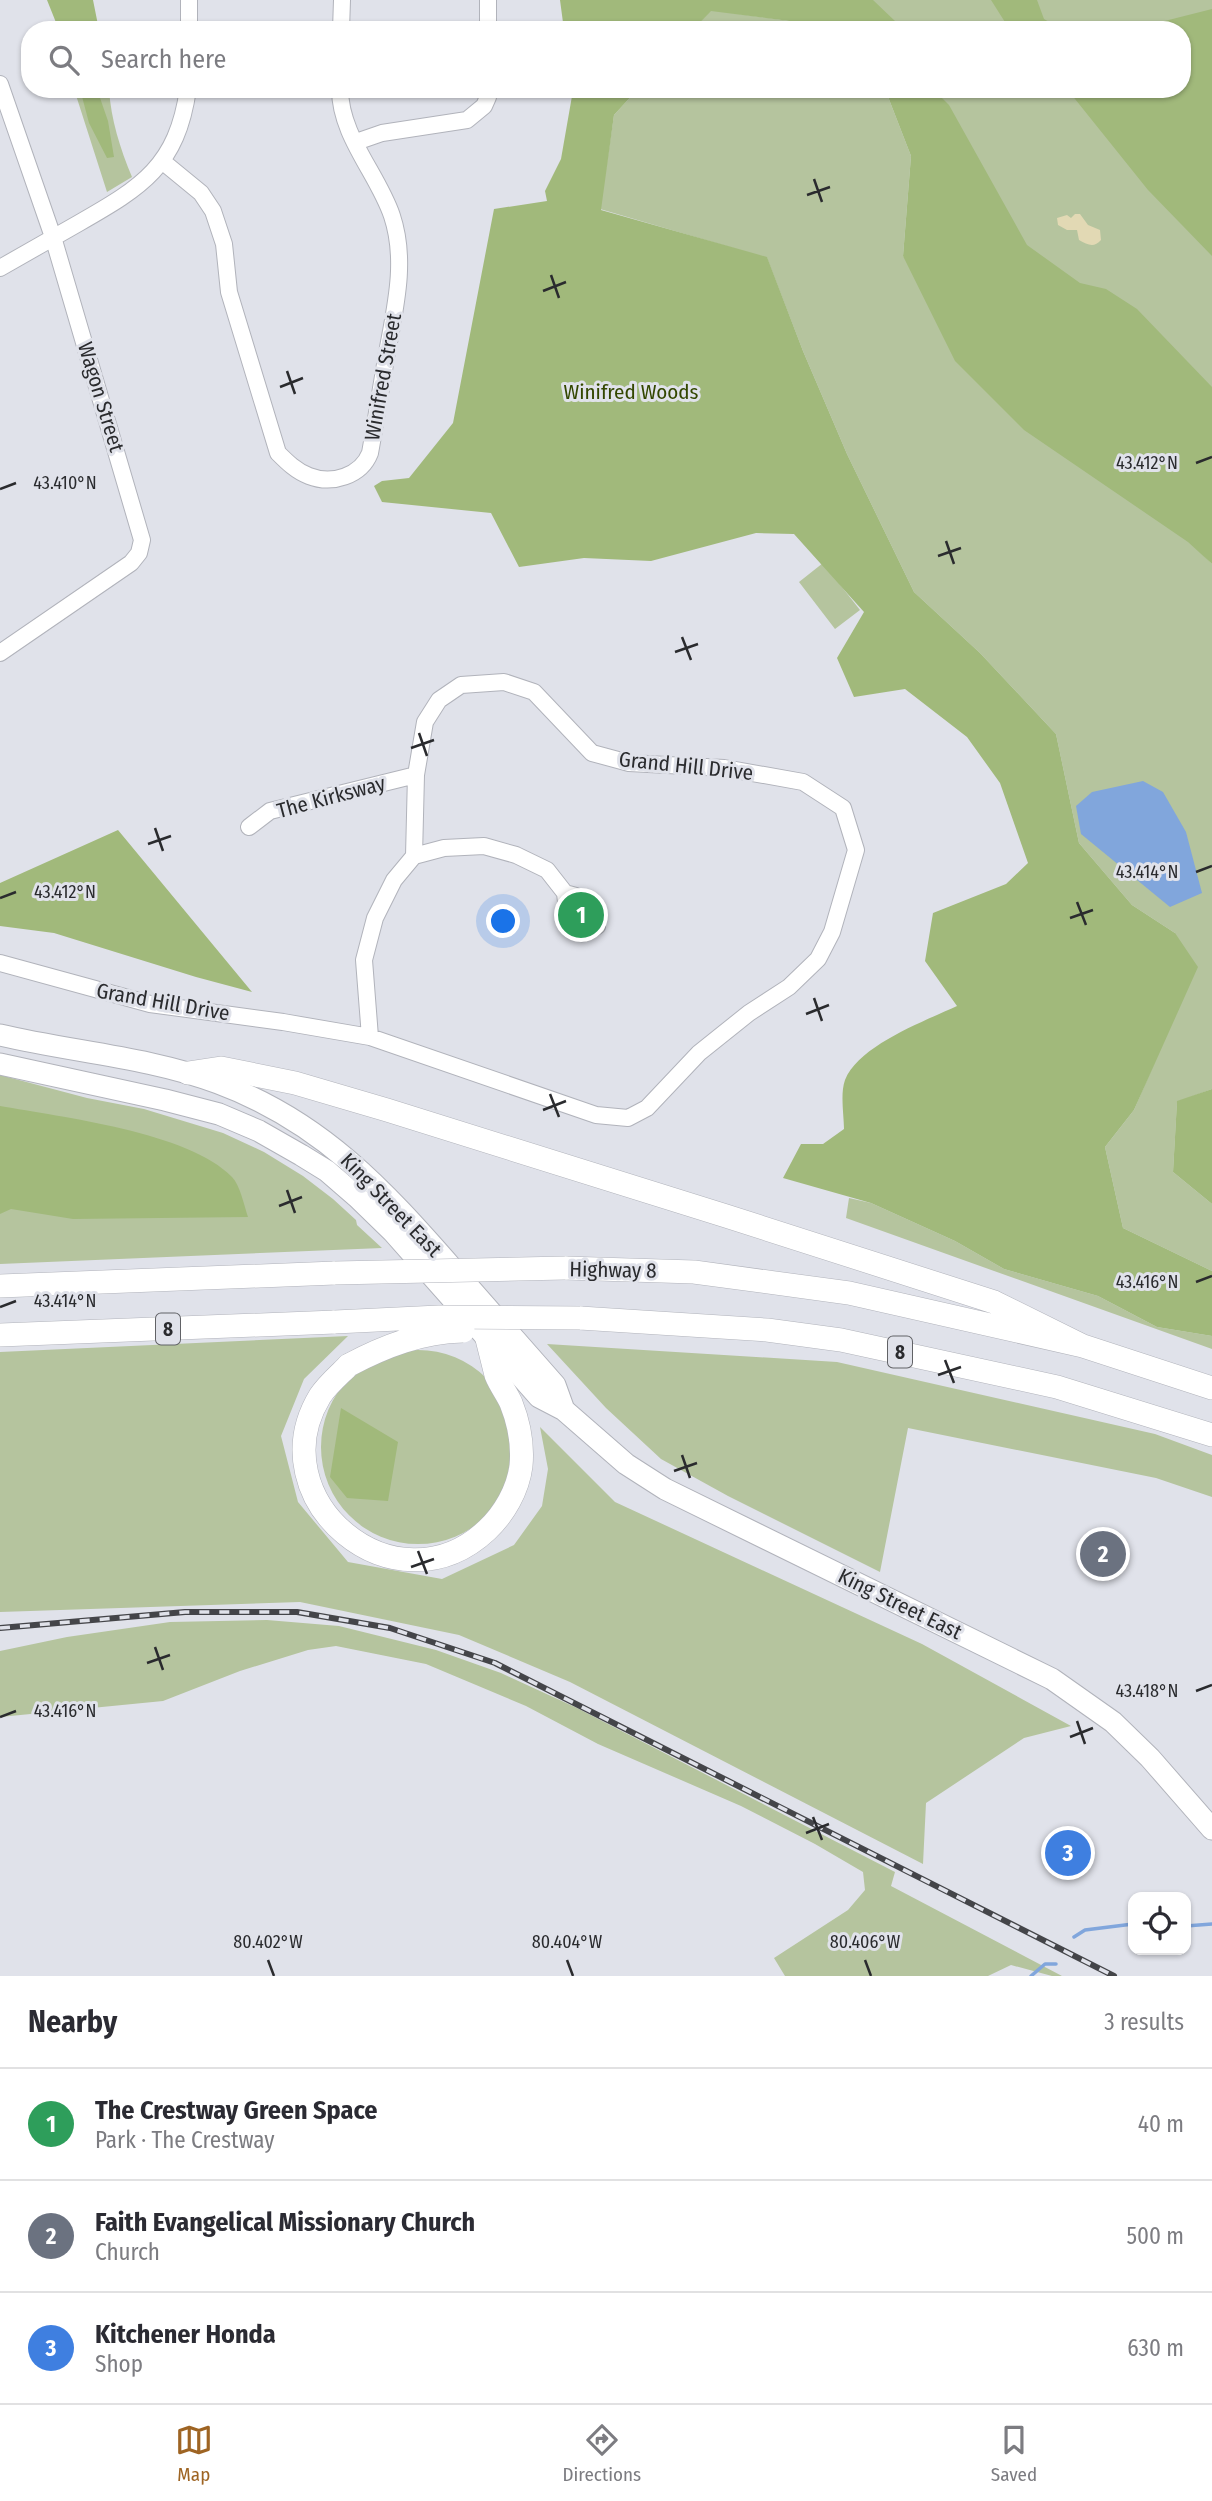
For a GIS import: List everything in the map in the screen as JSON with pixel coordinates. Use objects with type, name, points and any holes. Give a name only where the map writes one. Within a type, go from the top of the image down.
[{"type":"highway","points":[[188,1073],[221,1068],[295,1083],[387,1110],[994,1302],[1083,1346]]},
{"type":"highway","name":"Highway 8","points":[[0,1286],[335,1273],[565,1268],[694,1272],[849,1293],[1083,1346],[1212,1388]]},
{"type":"highway","name":"8","points":[[0,1335],[439,1317],[580,1318],[754,1329],[841,1340],[1057,1387],[1212,1435]]},
{"type":"highway","points":[[487,1339],[497,1377],[518,1424],[521,1467],[516,1485],[500,1517],[475,1541],[438,1557],[417,1560],[396,1559],[368,1549],[345,1535],[329,1520],[318,1503],[310,1482],[305,1441],[320,1397],[349,1365],[375,1351],[423,1335],[552,1327],[580,1318]]},
{"type":"main road","name":"King Street East","points":[[0,1035],[188,1073],[251,1097],[285,1114],[338,1150],[416,1226],[555,1385],[564,1410]]},
{"type":"main road","name":"King Street East","points":[[0,1064],[219,1114],[259,1131],[327,1171],[393,1231],[539,1397],[564,1410],[626,1464],[664,1489],[1016,1659],[1063,1686],[1113,1722],[1150,1758],[1212,1829]]},
{"type":"street","points":[[189,0],[189,21]]},
{"type":"street","points":[[341,21],[342,0]]},
{"type":"street","points":[[488,0],[488,21]]},
{"type":"street","name":"Wagon Street","points":[[0,84],[53,237],[141,532],[142,544],[138,556],[131,563],[0,653]]},
{"type":"street","points":[[0,268],[134,190],[150,176],[176,138],[185,113],[187,98]]},
{"type":"street","name":"Winifred Street","points":[[162,161],[201,193],[213,211],[224,244],[229,292],[278,453],[291,466],[307,476],[325,479],[354,474],[366,463],[370,453],[400,269],[392,215],[344,119],[341,98]]},
{"type":"street","points":[[356,142],[382,133],[467,120],[484,106],[488,98]]},
{"type":"street","name":"Grand Hill Drive","points":[[0,962],[99,992],[150,1004],[370,1037],[596,1115],[628,1118],[647,1108],[699,1053],[749,1013],[789,987],[818,959],[832,932],[856,850],[843,808],[803,782],[724,768],[629,763],[592,752],[534,692],[504,682],[461,685],[439,700],[425,722],[416,775],[414,856]]},
{"type":"street","name":"The Kirksway","points":[[249,827],[270,811],[416,775]]},
{"type":"street","points":[[370,1037],[364,960],[375,918],[394,880],[414,856],[444,848],[484,846],[516,855],[547,870],[565,893]]},
{"type":"green space","points":[[47,0],[93,0],[97,21],[55,21]]},
{"type":"green space","points":[[560,0],[873,0],[895,21],[789,21],[711,11],[702,21],[563,21]]},
{"type":"green space","points":[[826,0],[1212,0],[1212,426],[1013,278],[905,98],[1191,98],[1191,21],[853,21]]},
{"type":"green space","points":[[991,0],[1037,0],[1044,19],[1047,21],[1004,21]]},
{"type":"green space","points":[[1212,9],[1212,256],[1148,190],[1074,98],[1191,98],[1191,21],[1165,21]]},
{"type":"green space","points":[[711,10],[790,21],[701,21]]},
{"type":"green space","points":[[77,98],[110,98],[117,134],[132,177],[107,192]]},
{"type":"green space","points":[[82,98],[100,98],[108,121],[114,157],[107,158],[89,123]]},
{"type":"green space","name":"Winifred Woods","points":[[572,98],[630,98],[614,115],[601,210],[767,257],[847,454],[914,592],[980,653],[1056,734],[1079,843],[1132,905],[1175,933],[1198,967],[1134,1110],[1105,1147],[1123,1228],[1212,1271],[1212,1336],[1157,1327],[1098,1296],[1004,1269],[955,1241],[871,1203],[783,1178],[801,1144],[823,1144],[844,1129],[842,1098],[845,1080],[864,1056],[894,1036],[957,1006],[925,961],[933,913],[1006,884],[1028,863],[1000,783],[967,737],[905,689],[854,697],[837,658],[864,612],[794,534],[756,533],[651,561],[584,558],[519,567],[491,513],[382,502],[374,486],[382,481],[409,478],[453,423],[494,209],[547,201],[545,191],[561,159]]},
{"type":"green space","points":[[630,98],[888,98],[911,156],[903,256],[1212,564],[1212,1089],[1177,1102],[1173,1172],[1212,1204],[1212,1271],[1123,1228],[1105,1147],[1134,1110],[1156,1059],[1175,933],[1132,905],[1079,843],[1056,734],[980,653],[914,592],[847,454],[767,258],[600,209],[614,115]]},
{"type":"green space","points":[[888,98],[942,98],[949,105],[1027,245],[1080,283],[1106,289],[1137,309],[1212,387],[1212,564],[1188,542],[1024,430],[955,361],[903,256],[911,156]]},
{"type":"green space","points":[[823,563],[860,610],[835,629],[799,582]]},
{"type":"green space","points":[[118,830],[252,992],[54,933],[0,926],[0,883]]},
{"type":"green space","points":[[0,1075],[87,1098],[144,1109],[223,1133],[264,1152],[303,1176],[333,1199],[382,1248],[0,1264]]},
{"type":"green space","points":[[1212,1089],[1212,1204],[1173,1172],[1177,1101]]},
{"type":"green space","points":[[0,1106],[89,1121],[186,1148],[212,1161],[232,1177],[240,1190],[248,1217],[73,1219],[11,1209],[0,1214]]},
{"type":"green space","points":[[849,1198],[871,1203],[955,1241],[1004,1269],[1098,1296],[1157,1327],[1212,1336],[1212,1349],[846,1218]]},
{"type":"green space","points":[[348,1336],[304,1379],[281,1436],[298,1502],[348,1562],[442,1579],[514,1545],[542,1506],[548,1469],[540,1427],[615,1502],[922,1644],[1071,1726],[1024,1738],[926,1803],[923,1864],[570,1682],[459,1635],[300,1602],[0,1612],[0,1352]]},
{"type":"green space","points":[[547,1344],[837,1362],[1155,1434],[1212,1455],[1212,1497],[1156,1478],[908,1428],[880,1572],[728,1496],[661,1459],[606,1408]]},
{"type":"green space","points":[[418,1350],[455,1358],[486,1379],[507,1410],[515,1447],[507,1484],[486,1515],[455,1536],[418,1544],[381,1536],[350,1515],[329,1484],[321,1447],[329,1410],[350,1379],[381,1358]]},
{"type":"green space","points":[[341,1408],[398,1442],[388,1501],[347,1498],[330,1477]]},
{"type":"green space","points":[[267,1620],[339,1626],[436,1650],[501,1673],[577,1708],[895,1872],[891,1886],[1062,1976],[1052,1976],[1011,1965],[988,1976],[785,1976],[774,1958],[848,1910],[865,1890],[863,1872],[741,1806],[598,1744],[526,1706],[426,1664],[336,1646],[308,1650],[240,1671],[163,1701],[0,1717],[0,1651],[67,1637],[170,1622]]},
{"type":"sand","points":[[1080,214],[1088,225],[1100,230],[1101,240],[1098,243],[1085,243],[1079,240],[1077,230],[1067,230],[1058,225],[1057,218],[1067,215],[1071,218]]},
{"type":"water","points":[[1143,781],[1163,792],[1186,832],[1202,893],[1170,907],[1081,834],[1076,806],[1092,792]]},
{"type":"waterway","points":[[1191,1926],[1212,1924]]},
{"type":"waterway","points":[[1074,1937],[1085,1930],[1128,1925]]},
{"type":"waterway","points":[[1031,1976],[1045,1964],[1056,1964]]},
{"type":"railway","points":[[0,1628],[185,1612],[297,1612],[390,1628],[495,1663],[1114,1976]]},
{"type":"place","name":"The Crestway Green Space","points":[[581,915]]},
{"type":"place","name":"Faith Evangelical Missionary Church","points":[[1103,1554]]},
{"type":"place","name":"Kitchener Honda","points":[[1068,1853]]}]
